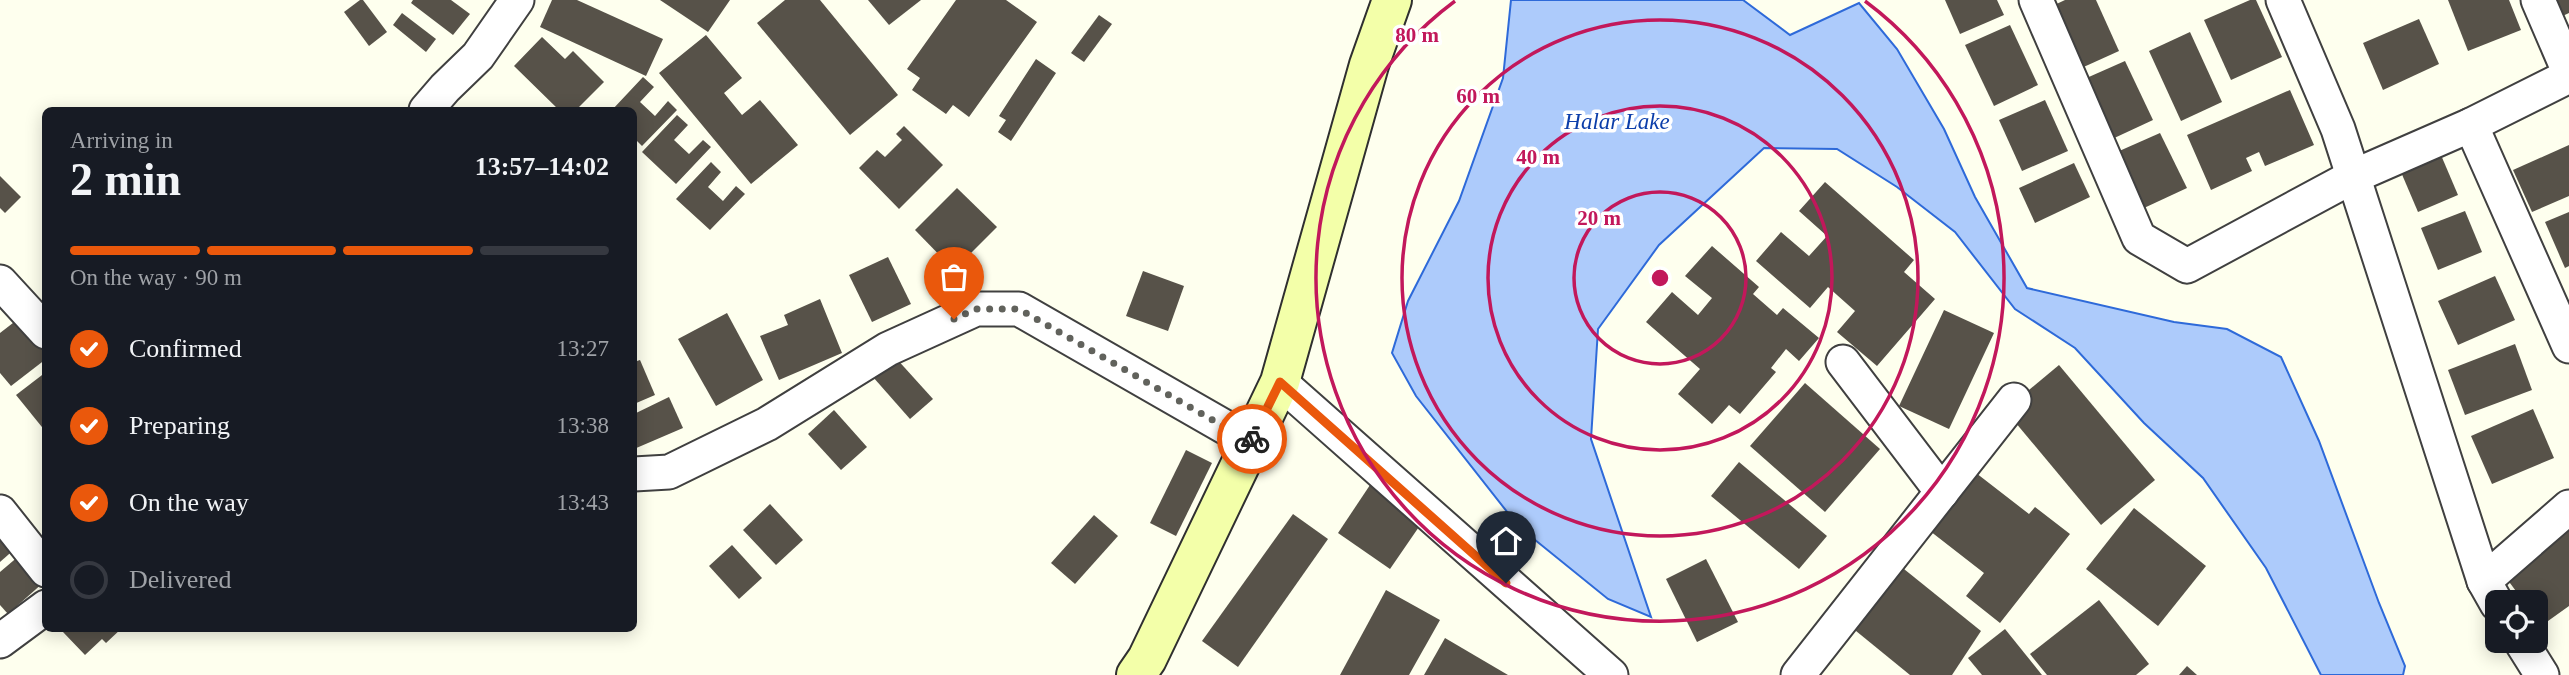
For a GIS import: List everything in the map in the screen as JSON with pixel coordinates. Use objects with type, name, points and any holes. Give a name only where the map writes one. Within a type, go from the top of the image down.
[{"type":"street","points":[[429,107],[478,56],[517,0]]},
{"type":"street","points":[[1136,675],[1147,659],[1280,382],[1369,65],[1392,0]]},
{"type":"street","points":[[2036,0],[2139,238],[2187,266],[2351,177],[2471,125],[2569,74],[2538,0]]},
{"type":"street","points":[[2283,0],[2338,130],[2351,177],[2489,590]]},
{"type":"street","points":[[2471,125],[2569,346]]},
{"type":"street","points":[[0,282],[42,328]]},
{"type":"street","points":[[637,474],[669,472],[767,424],[888,349],[976,309],[1019,309],[1251,442]]},
{"type":"street","points":[[1843,362],[1942,492]]},
{"type":"street","points":[[1280,382],[1611,675]]},
{"type":"street","points":[[1798,675],[2014,400]]},
{"type":"street","points":[[2493,590],[2569,507]]},
{"type":"street","points":[[0,512],[42,565]]},
{"type":"street","points":[[0,641],[42,610]]},
{"type":"street","points":[[2528,653],[2542,675]]},
{"type":"water","name":"Halar Lake","points":[[1511,0],[1743,0],[1790,35],[1859,3],[1897,49],[1944,129],[1975,197],[2027,288],[2174,322],[2227,329],[2281,357],[2319,441],[2405,666],[2403,675],[2321,675],[2266,568],[2203,478],[2144,423],[2075,348],[2015,309],[1955,232],[1897,187],[1837,149],[1764,148],[1659,245],[1598,329],[1591,439],[1651,617],[1608,599],[1519,527],[1416,396],[1392,353],[1408,301],[1459,201],[1503,78]]},
{"type":"building","points":[[363,0],[387,32],[369,46],[344,12]]},
{"type":"building","points":[[413,0],[451,0],[470,14],[453,35],[411,3]]},
{"type":"building","points":[[552,0],[577,0],[663,39],[646,76],[540,27]]},
{"type":"building","points":[[660,0],[730,0],[708,32]]},
{"type":"building","points":[[785,0],[820,0],[898,95],[850,135],[757,23]]},
{"type":"building","points":[[868,0],[921,0],[889,25]]},
{"type":"building","points":[[956,0],[1006,0],[1037,22],[969,117],[953,105],[946,114],[912,90],[920,78],[907,69]]},
{"type":"building","points":[[1945,0],[1997,0],[2004,15],[1960,34]]},
{"type":"building","points":[[2065,0],[2096,0],[2119,51],[2077,70],[2048,8]]},
{"type":"building","points":[[2250,0],[2256,0],[2282,57],[2231,80],[2204,20]]},
{"type":"building","points":[[2448,0],[2509,0],[2521,30],[2468,51]]},
{"type":"building","points":[[2545,0],[2569,0],[2569,13],[2554,20]]},
{"type":"building","points":[[402,13],[436,39],[426,52],[393,25]]},
{"type":"building","points":[[1099,15],[1112,24],[1084,62],[1071,53]]},
{"type":"building","points":[[2419,19],[2439,64],[2383,90],[2363,43]]},
{"type":"building","points":[[2010,25],[2038,85],[1994,106],[1965,45]]},
{"type":"building","points":[[2190,32],[2222,102],[2181,121],[2149,51]]},
{"type":"building","points":[[706,35],[742,78],[724,93],[742,115],[760,100],[798,145],[751,184],[659,73]]},
{"type":"building","points":[[542,37],[565,59],[573,51],[604,82],[579,107],[556,107],[514,66]]},
{"type":"building","points":[[1036,59],[1056,73],[1011,141],[998,132],[1006,120],[999,116]]},
{"type":"building","points":[[2125,61],[2153,120],[2110,140],[2082,80]]},
{"type":"building","points":[[643,77],[654,87],[640,102],[655,116],[668,101],[677,110],[642,146],[637,141],[637,107],[615,107]]},
{"type":"building","points":[[2290,90],[2314,145],[2265,166],[2259,152],[2246,158],[2252,171],[2211,190],[2187,135]]},
{"type":"building","points":[[2045,100],[2068,151],[2022,171],[1999,120]]},
{"type":"building","points":[[677,115],[688,125],[674,140],[689,154],[703,140],[711,147],[676,184],[642,152]]},
{"type":"building","points":[[904,126],[943,165],[899,209],[859,168],[877,150],[885,157],[902,140],[896,134]]},
{"type":"building","points":[[2160,133],[2187,188],[2144,208],[2117,152]]},
{"type":"building","points":[[2435,141],[2458,195],[2418,212],[2395,158]]},
{"type":"building","points":[[2569,145],[2569,196],[2532,212],[2513,170]]},
{"type":"building","points":[[711,162],[721,172],[708,187],[723,201],[736,186],[745,194],[710,230],[676,199]]},
{"type":"building","points":[[2074,163],[2090,197],[2035,223],[2019,188]]},
{"type":"building","points":[[0,176],[21,197],[5,213],[0,208]]},
{"type":"building","points":[[1825,182],[1914,260],[1904,272],[1935,299],[1877,366],[1837,332],[1855,311],[1828,287],[1810,308],[1756,261],[1781,232],[1809,256],[1827,236],[1799,211]]},
{"type":"building","points":[[957,188],[997,227],[954,270],[915,230]]},
{"type":"building","points":[[2465,211],[2482,252],[2438,270],[2421,228]]},
{"type":"building","points":[[2569,212],[2569,266],[2565,268],[2545,222]]},
{"type":"building","points":[[1712,246],[1759,287],[1753,294],[1777,315],[1783,308],[1819,338],[1799,361],[1786,349],[1771,368],[1776,372],[1740,414],[1729,405],[1712,424],[1678,394],[1700,369],[1646,322],[1672,292],[1698,315],[1712,298],[1685,276]]},
{"type":"building","points":[[888,257],[911,304],[872,322],[849,275]]},
{"type":"building","points":[[1143,271],[1184,286],[1168,331],[1126,316]]},
{"type":"building","points":[[2495,276],[2515,320],[2458,345],[2438,301]]},
{"type":"building","points":[[820,299],[842,353],[779,380],[760,336],[788,325],[784,315]]},
{"type":"building","points":[[1944,310],[1994,333],[1949,429],[1899,406]]},
{"type":"building","points":[[727,313],[763,380],[716,406],[678,339]]},
{"type":"building","points":[[22,316],[42,339],[42,362],[11,386],[0,373],[0,333]]},
{"type":"building","points":[[2515,344],[2532,390],[2465,415],[2448,370]]},
{"type":"building","points":[[895,357],[933,399],[910,419],[873,377]]},
{"type":"building","points":[[640,360],[655,395],[637,403],[637,361]]},
{"type":"building","points":[[2059,365],[2155,480],[2101,525],[2005,410]]},
{"type":"building","points":[[42,375],[42,427],[16,395]]},
{"type":"building","points":[[1805,383],[1880,449],[1825,512],[1750,446]]},
{"type":"building","points":[[669,397],[683,428],[637,448],[637,413]]},
{"type":"building","points":[[2533,409],[2554,458],[2492,484],[2471,436]]},
{"type":"building","points":[[834,410],[867,447],[841,470],[808,434]]},
{"type":"building","points":[[1186,450],[1212,463],[1176,536],[1150,523]]},
{"type":"building","points":[[1739,462],[1827,536],[1799,569],[1711,496]]},
{"type":"building","points":[[1967,466],[2029,514],[2035,507],[2070,534],[2000,623],[1966,596],[1984,573],[1921,524]]},
{"type":"building","points":[[1370,485],[1423,521],[1390,569],[1338,533]]},
{"type":"building","points":[[770,504],[803,540],[776,565],[743,530]]},
{"type":"building","points":[[2569,506],[2569,606],[2548,621],[2548,590],[2515,590],[2493,560]]},
{"type":"building","points":[[2134,508],[2206,566],[2158,626],[2086,569]]},
{"type":"building","points":[[1293,514],[1328,539],[1238,667],[1202,641]]},
{"type":"building","points":[[1094,515],[1118,536],[1075,584],[1051,563]]},
{"type":"building","points":[[0,528],[17,547],[0,562]]},
{"type":"building","points":[[732,545],[762,578],[739,599],[709,566]]},
{"type":"building","points":[[20,555],[42,580],[42,584],[8,614],[0,605],[0,572]]},
{"type":"building","points":[[1706,559],[1738,622],[1697,642],[1666,579]]},
{"type":"building","points":[[1899,565],[1981,631],[1952,675],[1910,675],[1845,622]]},
{"type":"building","points":[[1386,590],[1440,620],[1409,675],[1340,675]]},
{"type":"building","points":[[2099,600],[2149,664],[2136,675],[2047,675],[2030,654]]},
{"type":"building","points":[[2005,629],[2042,675],[1982,675],[1968,658]]},
{"type":"building","points":[[63,632],[118,632],[106,643],[102,639],[85,655]]},
{"type":"building","points":[[1445,638],[1508,675],[1424,675]]},
{"type":"building","points":[[2187,666],[2197,675],[2179,675]]},
{"type":"way so far","points":[[954,319],[976,309],[1019,309],[1251,442],[1252,439]]},
{"type":"route","points":[[1252,439],[1280,382],[1506,583]]}]
